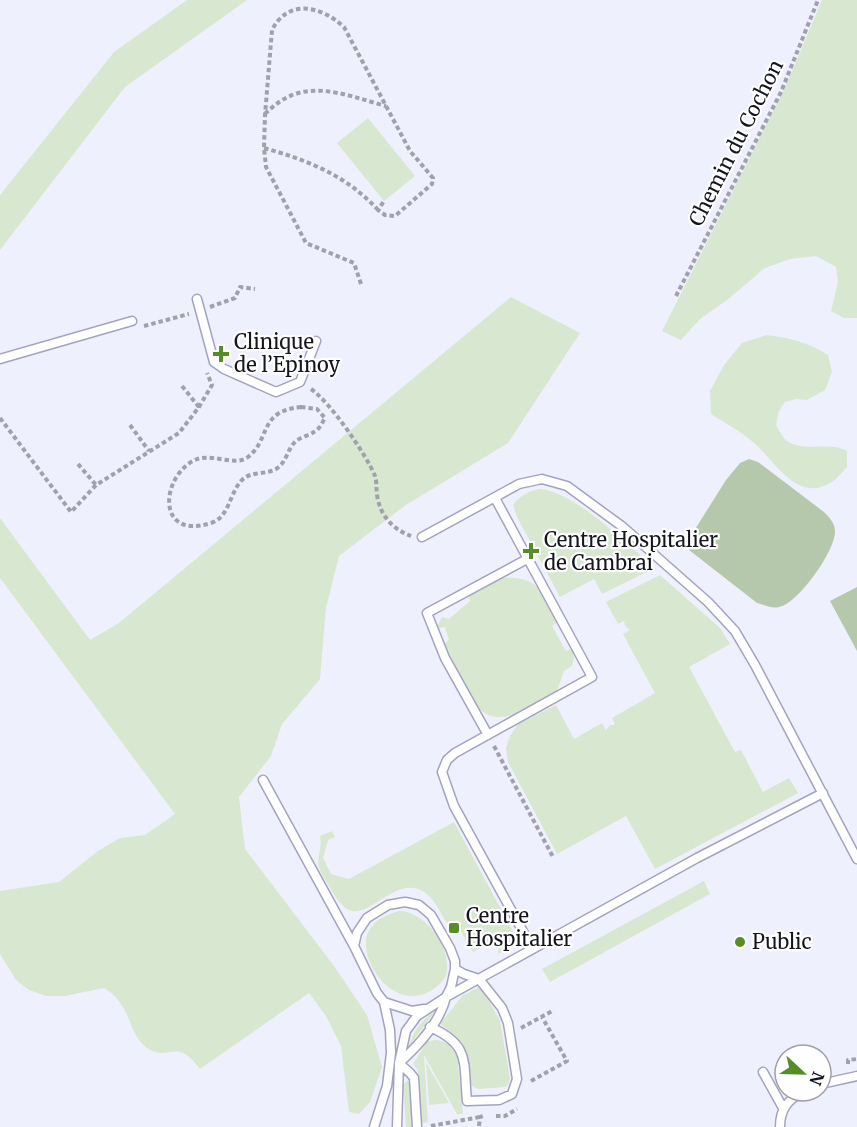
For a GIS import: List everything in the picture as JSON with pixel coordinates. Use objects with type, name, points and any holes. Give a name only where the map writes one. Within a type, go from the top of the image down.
[{"type":"lane","points":[[197,299],[214,362],[224,369],[276,392],[300,382],[316,341]]},
{"type":"lane","points":[[0,359],[132,321]]},
{"type":"lane","points":[[422,537],[519,484],[530,481],[551,480],[567,486],[623,526],[687,582],[728,623],[743,643],[856,854]]},
{"type":"lane","points":[[495,498],[592,677],[455,753],[447,760],[442,772],[454,806],[532,948]]},
{"type":"lane","points":[[488,735],[446,658],[427,613],[529,558]]},
{"type":"lane","points":[[263,780],[384,1002],[390,1030],[391,1053],[387,1086],[374,1127]]},
{"type":"lane","points":[[398,1127],[399,1063],[406,1031],[410,1023],[425,1009],[697,858],[823,792]]},
{"type":"lane","points":[[354,946],[357,933],[367,918],[388,905],[412,902],[426,909],[436,921],[450,948],[455,969],[443,1009],[417,1045],[399,1063]]},
{"type":"lane","points":[[430,1027],[451,1039],[460,1048],[467,1101],[500,1100],[512,1094],[517,1079],[508,1023],[502,1008],[479,979],[455,969]]},
{"type":"lane","points":[[384,1002],[412,1011],[425,1009]]},
{"type":"lane","points":[[399,1063],[414,1078],[417,1127]]},
{"type":"lane","points":[[763,1072],[783,1108]]},
{"type":"lane","points":[[833,1081],[857,1076]]},
{"type":"lane","points":[[780,1127],[783,1108],[788,1103]]},
{"type":"path","name":"Chemin du Cochon","points":[[675,296],[781,92],[818,0]]},
{"type":"path","points":[[264,148],[303,159],[322,168],[363,194],[385,215],[395,216],[432,184],[433,178],[410,151],[344,27],[318,6],[299,3]]},
{"type":"path","points":[[287,6],[276,18],[272,30],[265,115],[266,167],[306,243],[354,263],[361,284]]},
{"type":"path","points":[[265,115],[294,93],[312,89],[327,90],[387,106]]},
{"type":"path","points":[[378,210],[384,201]]},
{"type":"path","points":[[0,418],[71,512],[96,485],[179,433],[212,385],[202,364]]},
{"type":"path","points":[[300,382],[317,393],[345,427],[375,477],[379,504],[390,523],[404,534],[422,537]]},
{"type":"path","points":[[182,386],[199,407]]},
{"type":"path","points":[[320,413],[328,407]]},
{"type":"path","points":[[288,408],[317,409],[320,413],[325,418],[316,432],[294,444],[288,456],[277,468],[266,473],[251,474],[242,479],[222,516],[214,522],[184,526],[175,521],[170,510],[173,485],[179,472],[192,461],[209,456],[232,461],[247,458],[256,448],[266,427],[288,408]]},
{"type":"path","points":[[130,425],[149,451]]},
{"type":"path","points":[[78,464],[96,485]]},
{"type":"path","points":[[488,735],[553,857]]},
{"type":"path","points":[[517,1030],[554,1010]]},
{"type":"path","points":[[526,1084],[563,1066],[567,1061],[542,1017]]},
{"type":"path","points":[[848,1060],[857,1059]]},
{"type":"path","points":[[417,1127],[480,1117]]},
{"type":"shaded area","points":[[187,0],[247,0],[125,87],[0,250],[0,195],[114,52]]},
{"type":"shaded area","points":[[822,0],[857,0],[857,318],[844,318],[831,311],[838,282],[836,267],[816,256],[790,259],[765,268],[700,319],[681,340],[662,331],[784,90]]},
{"type":"shaded area","points":[[368,118],[415,176],[384,201],[337,143]]},
{"type":"shaded area","points":[[511,297],[580,333],[508,443],[406,505],[339,556],[326,608],[320,679],[282,724],[271,756],[239,797],[245,849],[334,966],[367,1015],[382,1067],[370,1102],[359,1114],[349,1112],[341,1046],[326,1016],[309,993],[200,1069],[184,1054],[161,1053],[147,1048],[136,1035],[120,1002],[104,988],[65,996],[46,996],[29,990],[16,980],[0,954],[0,891],[59,882],[98,851],[120,838],[145,835],[175,814],[0,578],[0,518],[90,640],[119,623]]},
{"type":"shaded area","points":[[767,335],[798,341],[828,355],[832,372],[825,390],[807,400],[796,399],[785,402],[779,411],[776,425],[786,440],[794,444],[833,447],[847,451],[847,467],[832,482],[818,488],[807,488],[797,484],[749,439],[711,414],[710,391],[724,365],[742,343]]},
{"type":"shaded area","points":[[749,459],[758,462],[824,512],[835,528],[834,540],[823,563],[796,597],[779,607],[757,603],[689,550],[687,542],[726,480],[740,463]]},
{"type":"shaded area","points":[[539,489],[553,492],[584,508],[655,568],[602,594],[594,579],[560,597],[517,517],[513,505],[524,494]]},
{"type":"shaded area","points":[[660,575],[720,628],[730,644],[689,667],[735,752],[741,750],[763,792],[789,778],[798,793],[655,869],[626,816],[557,854],[508,762],[506,748],[510,736],[518,724],[556,705],[574,739],[602,723],[606,730],[610,725],[615,725],[612,718],[655,693],[623,634],[630,630],[625,626],[624,621],[618,624],[606,602]]},
{"type":"shaded area","points":[[501,578],[524,580],[538,588],[558,622],[552,626],[566,651],[572,648],[574,658],[572,666],[564,671],[557,691],[517,714],[496,717],[486,714],[477,706],[444,644],[449,640],[445,627],[439,628],[438,625],[442,617],[449,619],[470,601],[469,596],[473,593]]},
{"type":"shaded area","points":[[857,587],[857,651],[830,601]]},
{"type":"shaded area","points":[[454,822],[516,937],[513,946],[498,954],[499,938],[473,952],[455,921],[448,925],[431,899],[424,892],[414,888],[404,888],[360,911],[348,910],[337,898],[319,868],[320,836],[332,831],[335,837],[328,840],[323,858],[331,874],[349,879]]},
{"type":"shaded area","points":[[704,881],[710,894],[550,982],[542,969]]},
{"type":"shaded area","points":[[399,911],[408,912],[426,923],[439,940],[447,959],[447,972],[444,980],[435,988],[419,995],[404,995],[391,989],[371,965],[367,951],[366,938],[371,927],[380,919]]},
{"type":"shaded area","points":[[481,986],[500,1021],[510,1078],[505,1087],[478,1089],[472,1086],[466,1050],[459,1039],[440,1024],[462,996]]},
{"type":"shaded area","points":[[437,1009],[409,1046],[420,1025]]},
{"type":"shaded area","points":[[438,1040],[447,1043],[457,1055],[463,1114],[457,1114],[424,1055],[428,1122],[421,1123],[418,1070],[413,1064],[427,1041]]},
{"type":"shaded area","points":[[426,1062],[449,1103],[429,1105]]},
{"type":"shaded area","points":[[409,1079],[412,1127],[406,1127],[403,1085]]},
{"type":"place","name":"Clinique de l’Epinoy","points":[[221,354]]},
{"type":"place","name":"Centre Hospitalier de Cambrai","points":[[531,551]]},
{"type":"place","name":"Centre Hospitalier","points":[[454,928]]},
{"type":"place","name":"Public","points":[[740,942]]}]
